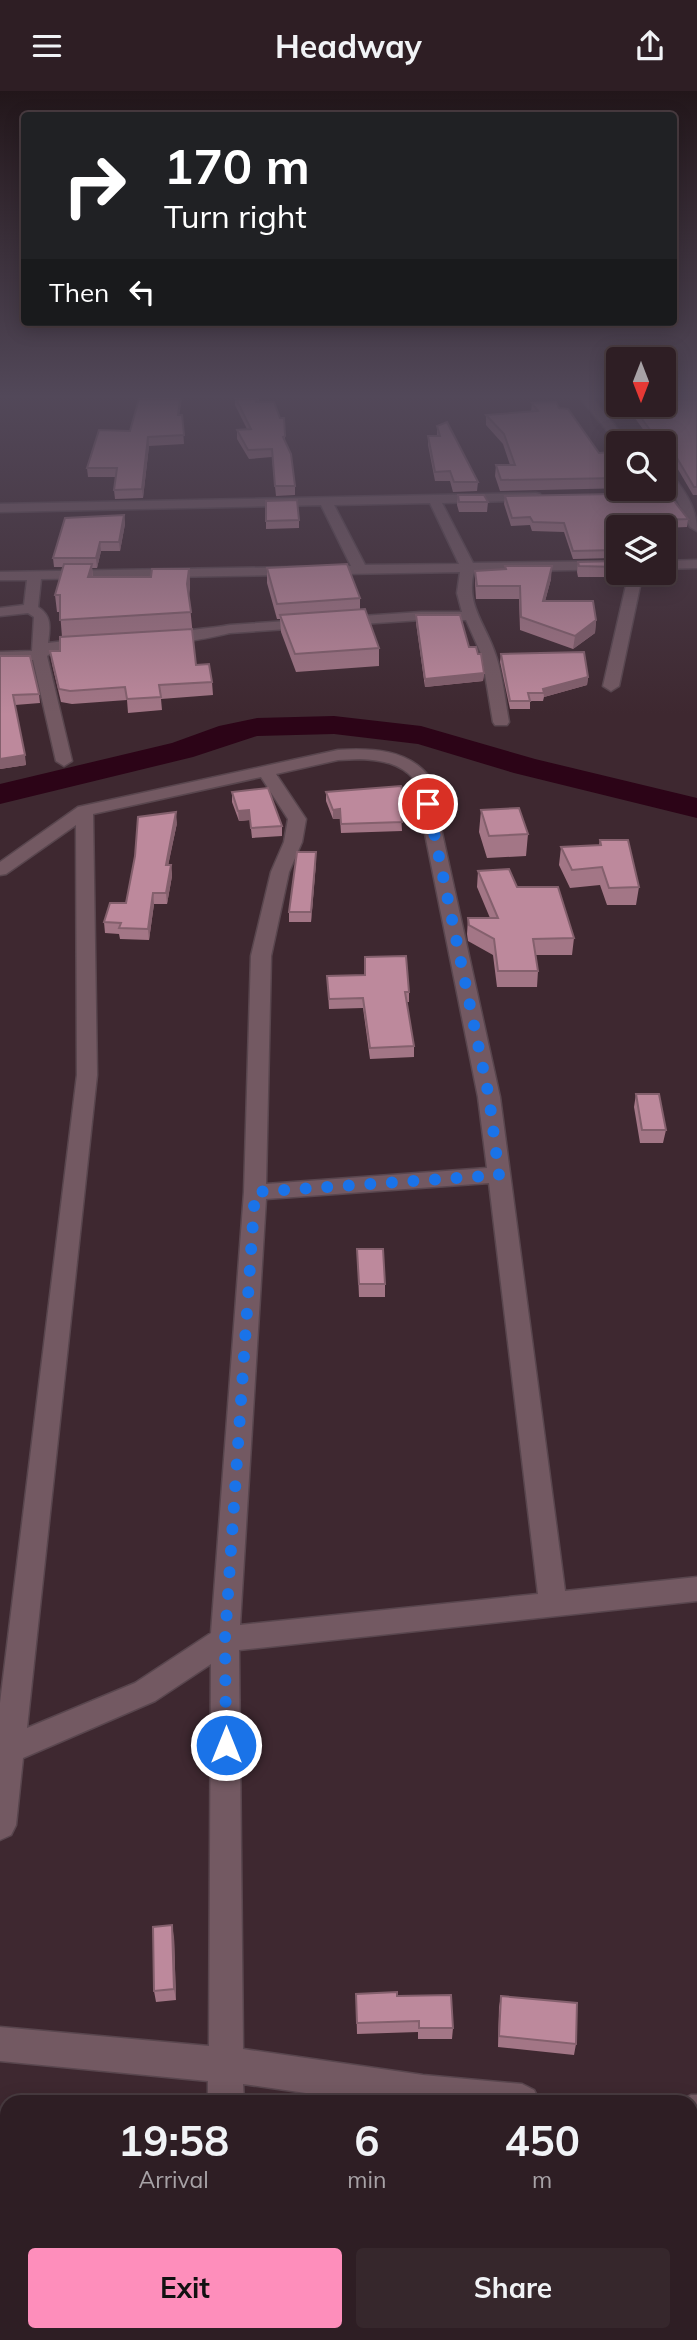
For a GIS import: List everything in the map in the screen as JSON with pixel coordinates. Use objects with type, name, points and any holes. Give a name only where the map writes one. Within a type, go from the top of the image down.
[{"type":"street","points":[[0,508],[220,504]]},
{"type":"street","points":[[327,504],[360,570]]},
{"type":"street","points":[[437,504],[468,568],[462,583],[469,616],[489,656],[501,722]]},
{"type":"street","points":[[685,504],[697,527]]},
{"type":"street","points":[[676,565],[697,564]]},
{"type":"street","points":[[0,576],[606,565]]},
{"type":"street","points":[[31,608],[34,579]]},
{"type":"street","points":[[611,686],[633,585]]},
{"type":"street","points":[[0,611],[31,608],[41,615],[43,624],[39,655],[64,761]]},
{"type":"street","points":[[152,638],[203,635],[230,629],[421,616],[469,616]]},
{"type":"street","points":[[0,656],[39,655],[48,645],[57,643],[102,641]]},
{"type":"street","points":[[0,870],[84,811],[338,755],[362,753],[405,764],[417,771],[422,778],[489,1097],[553,1604]]},
{"type":"street","points":[[226,2095],[225,1639],[255,1192],[261,956],[280,872],[293,842],[297,818],[265,770]]},
{"type":"street","points":[[0,1825],[87,1075],[84,811]]},
{"type":"street","points":[[255,1192],[499,1175]]},
{"type":"street","points":[[10,1749],[145,1692],[225,1639],[697,1589]]},
{"type":"street","points":[[0,2044],[227,2065],[438,2095]]},
{"type":"building","points":[[266,504],[297,504],[299,520],[266,521]]},
{"type":"building","points":[[508,504],[676,504],[688,519],[676,519],[676,515],[606,515],[606,550],[573,551],[564,523],[533,522],[530,517],[512,518]]},
{"type":"building","points":[[124,515],[119,542],[100,542],[96,558],[53,558],[65,518]]},
{"type":"building","points":[[606,561],[606,567],[579,566],[578,562]]},
{"type":"building","points":[[64,564],[92,564],[88,577],[151,577],[152,569],[189,569],[187,584],[191,612],[60,620],[60,595],[55,595]]},
{"type":"building","points":[[347,564],[360,598],[277,604],[267,568]]},
{"type":"building","points":[[505,566],[552,566],[543,601],[593,601],[596,620],[575,636],[521,617],[520,586],[477,586],[475,571],[506,569]]},
{"type":"building","points":[[365,609],[379,648],[295,654],[280,615]]},
{"type":"building","points":[[416,615],[460,615],[469,647],[476,647],[478,654],[481,654],[484,673],[425,679]]},
{"type":"building","points":[[192,629],[196,665],[209,664],[212,682],[159,685],[161,697],[127,699],[125,687],[70,691],[59,689],[50,651],[60,651],[60,637]]},
{"type":"building","points":[[584,652],[588,677],[543,689],[544,693],[528,693],[530,701],[510,701],[501,654]]},
{"type":"building","points":[[0,656],[30,656],[39,694],[13,695],[25,755],[0,759]]},
{"type":"building","points":[[401,786],[409,805],[400,805],[402,822],[341,824],[340,809],[333,810],[326,792]]},
{"type":"building","points":[[268,788],[282,826],[251,828],[249,810],[238,811],[232,792]]},
{"type":"building","points":[[519,808],[528,834],[489,836],[481,810]]},
{"type":"building","points":[[176,812],[166,865],[171,865],[166,893],[153,893],[148,929],[119,928],[121,923],[104,922],[110,903],[126,903],[135,856],[138,817]]},
{"type":"building","points":[[600,840],[628,840],[639,887],[609,888],[602,867],[572,870],[561,847],[601,845]]},
{"type":"building","points":[[297,852],[316,852],[311,912],[289,912]]},
{"type":"building","points":[[509,869],[517,887],[558,887],[574,938],[533,939],[538,971],[498,971],[494,939],[469,925],[468,918],[498,918],[478,871]]},
{"type":"building","points":[[406,956],[409,992],[405,992],[414,1046],[370,1048],[363,998],[329,999],[327,976],[365,975],[365,957]]},
{"type":"building","points":[[636,1094],[659,1094],[666,1130],[642,1130]]},
{"type":"building","points":[[357,1249],[383,1249],[385,1284],[359,1284]]},
{"type":"building","points":[[172,1925],[174,1989],[154,1991],[153,1927]]},
{"type":"building","points":[[397,1992],[397,1996],[451,1995],[453,2028],[419,2028],[419,2021],[357,2023],[356,1994]]},
{"type":"building","points":[[501,1996],[577,2003],[576,2044],[499,2036]]},
{"type":"waterway","points":[[0,794],[182,750],[230,733],[257,727],[334,725],[421,735],[525,766],[697,808]]},
{"type":"route","points":[[226,1745],[225,1639],[255,1192],[499,1175],[489,1097],[428,804]]}]
